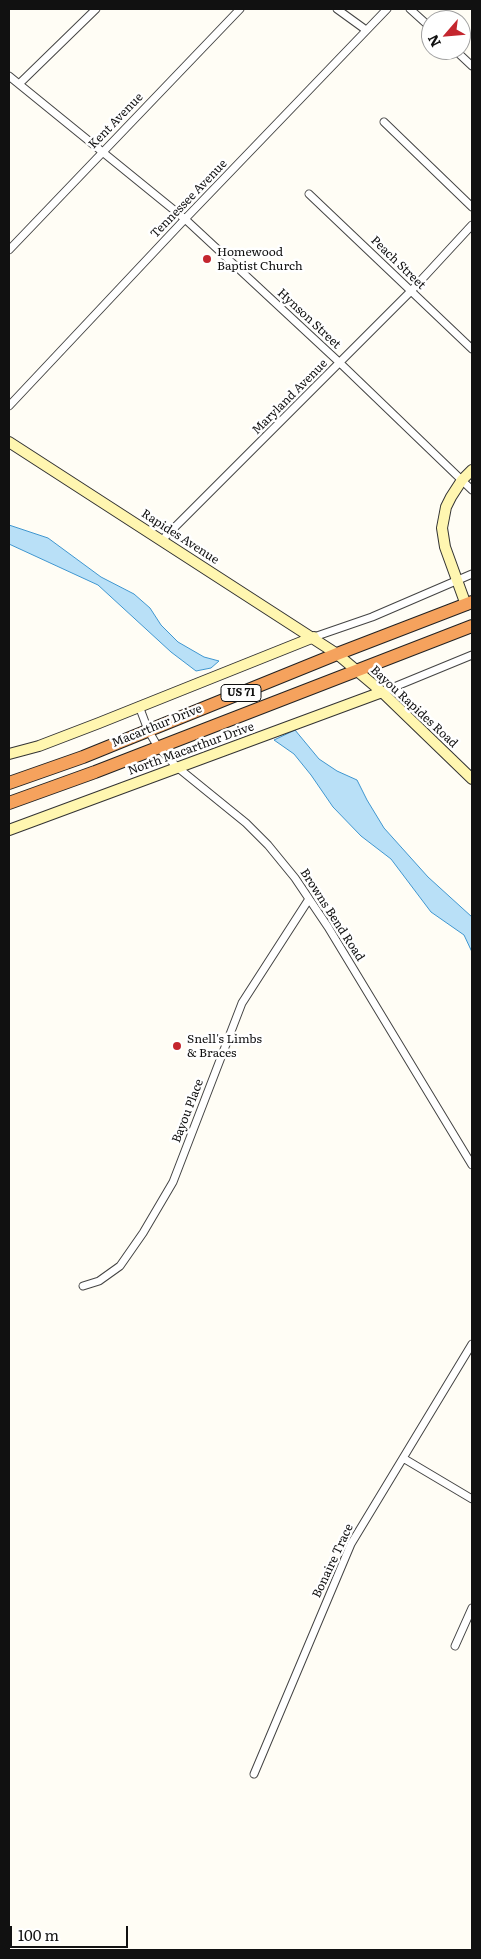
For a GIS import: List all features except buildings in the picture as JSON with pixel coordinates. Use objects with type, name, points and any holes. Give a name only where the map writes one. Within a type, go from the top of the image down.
[{"type":"highway","points":[[469,603],[472,624]]},
{"type":"highway","name":"Macarthur Drive","points":[[9,783],[83,757],[337,654],[469,603]]},
{"type":"highway","name":"Macarthur Drive","points":[[9,803],[472,624]]},
{"type":"street","points":[[19,84],[96,9]]},
{"type":"street","name":"Kent Avenue","points":[[9,250],[240,9]]},
{"type":"street","points":[[337,9],[366,30]]},
{"type":"street","name":"Tennessee Avenue","points":[[9,406],[386,9]]},
{"type":"street","points":[[410,9],[421,19]]},
{"type":"street","name":"Hynson Street","points":[[9,76],[185,219],[340,363],[472,490]]},
{"type":"street","points":[[384,122],[472,207]]},
{"type":"street","name":"Peach Street","points":[[308,194],[472,349]]},
{"type":"street","name":"Maryland Avenue","points":[[162,540],[411,291],[472,225]]},
{"type":"street","points":[[9,238],[15,244]]},
{"type":"street","name":"Rapides Avenue","points":[[9,442],[314,637],[337,654]]},
{"type":"street","points":[[469,603],[445,547],[442,528],[446,508],[462,480],[472,470]]},
{"type":"street","points":[[9,754],[39,746],[314,637],[372,617],[472,574]]},
{"type":"street","name":"Bayou Rapides Road","points":[[337,654],[382,692],[472,779]]},
{"type":"street","points":[[382,692],[472,655]]},
{"type":"street","name":"North Macarthur Drive","points":[[9,830],[382,692]]},
{"type":"street","name":"Browns Bend Road","points":[[139,706],[148,730],[158,747],[177,767],[246,823],[268,845],[295,878],[328,927],[472,1165]]},
{"type":"street","name":"Bayou Place","points":[[83,1286],[98,1281],[120,1266],[143,1233],[173,1182],[242,1003],[309,899]]},
{"type":"street","name":"Bonaire Trace","points":[[254,1774],[351,1544],[472,1344]]},
{"type":"street","points":[[403,1458],[472,1499]]},
{"type":"street","points":[[455,1646],[472,1608]]},
{"type":"water","points":[[9,525],[48,538],[101,577],[134,594],[150,608],[161,625],[178,642],[204,657],[219,661],[211,668],[196,671],[171,652],[98,585],[9,544]]},
{"type":"water","points":[[295,730],[319,759],[337,771],[357,780],[384,828],[428,877],[472,917],[472,952],[464,935],[431,912],[391,859],[361,836],[333,807],[294,754],[274,740]]},
{"type":"place","name":"Homewood Baptist Church","points":[[207,259]]},
{"type":"place","name":"Snell's Limbs & Braces","points":[[177,1046]]}]
